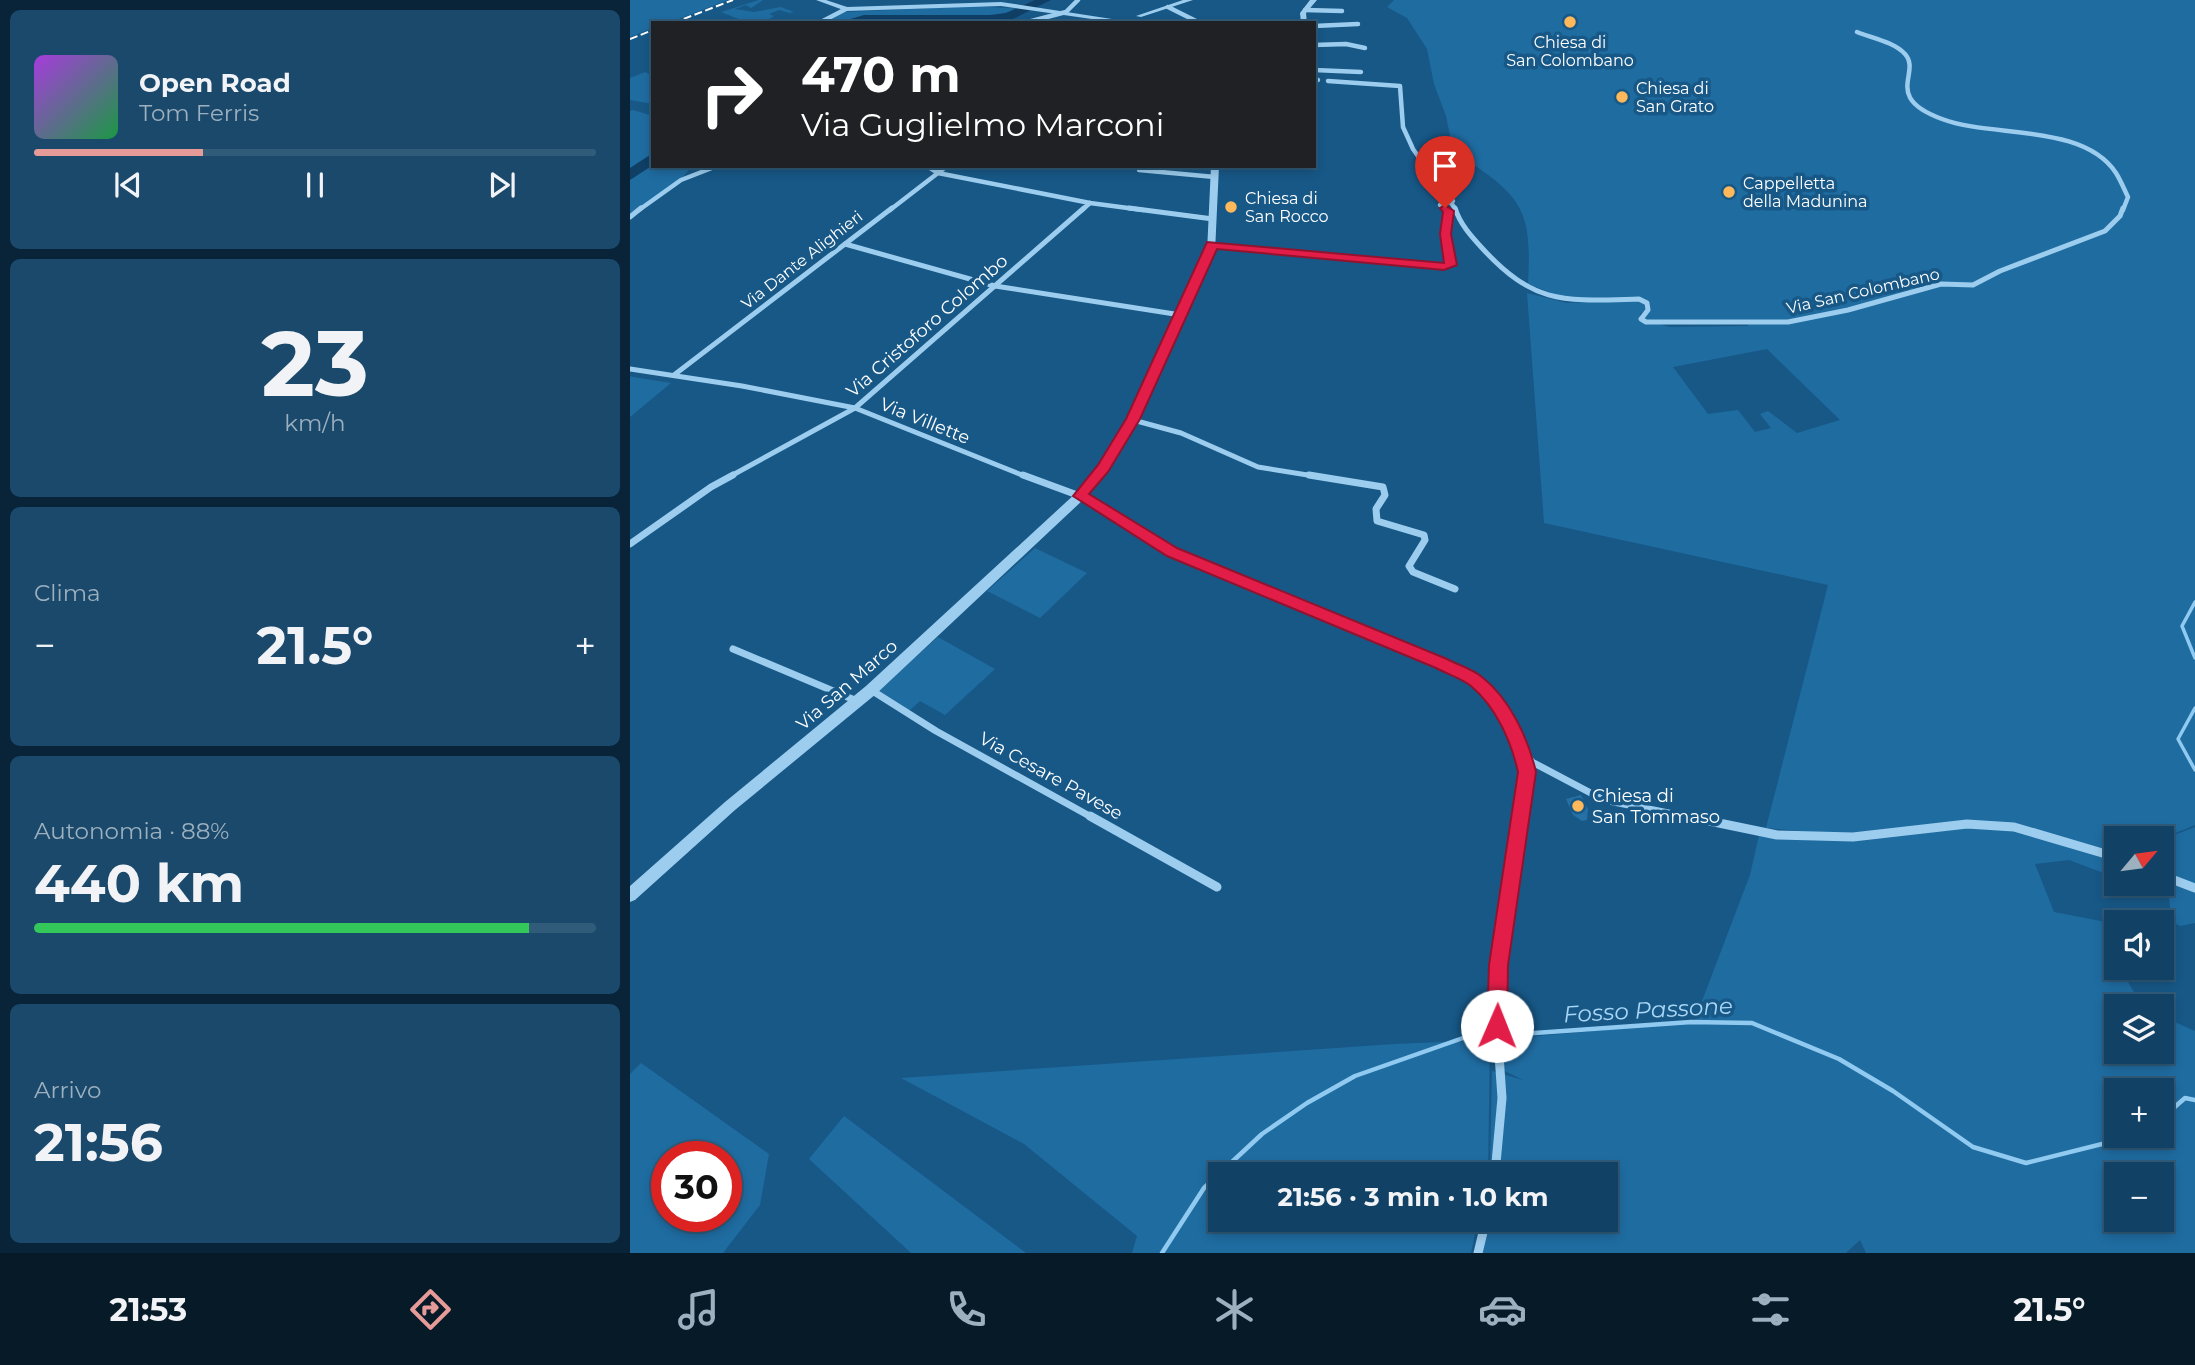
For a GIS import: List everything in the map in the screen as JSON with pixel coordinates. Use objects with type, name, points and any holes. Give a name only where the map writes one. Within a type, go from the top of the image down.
[{"type":"street","points":[[819,0],[846,9],[974,2],[1018,5],[1123,21],[1140,19],[1190,0]]},
{"type":"street","points":[[1032,21],[1066,12],[1078,0]]},
{"type":"street","points":[[1303,21],[1305,10],[1314,0]]},
{"type":"street","points":[[1168,7],[1196,21]]},
{"type":"street","points":[[823,21],[846,9]]},
{"type":"street","points":[[1305,10],[1342,11]]},
{"type":"street","points":[[1316,26],[1358,24]]},
{"type":"street","name":"Via San Colombano","points":[[1328,81],[1401,86],[1403,127],[1413,149],[1452,201],[1458,218],[1471,236],[1515,279],[1540,293],[1570,301],[1639,299],[1647,303],[1648,310],[1641,319],[1658,324],[1788,322],[1835,313],[1941,284],[1973,285],[2000,271],[2105,231],[2120,216],[2129,197],[2122,179],[2101,157],[2075,144],[2039,135],[1956,124],[1932,115],[1910,101],[1904,89],[1910,64],[1908,56],[1894,47],[1857,32]]},
{"type":"street","points":[[1316,46],[1346,44],[1365,48]]},
{"type":"street","points":[[1316,71],[1361,72]]},
{"type":"street","points":[[630,217],[682,179],[709,168]]},
{"type":"street","points":[[930,168],[938,173],[1090,203],[1213,219]]},
{"type":"street","name":"Via Dante Alighieri","points":[[674,375],[944,168]]},
{"type":"street","points":[[1139,170],[1215,171]]},
{"type":"street","name":"Via San Marco","points":[[630,895],[730,806],[871,690],[1080,496],[1103,468],[1133,419],[1211,252],[1215,171]]},
{"type":"street","points":[[1212,245],[1444,267],[1451,265],[1446,234],[1449,211],[1440,205],[1452,201]]},
{"type":"street","name":"Via Cristoforo Colombo","points":[[630,544],[711,487],[855,408],[1090,203]]},
{"type":"street","points":[[845,244],[995,286],[1181,315]]},
{"type":"street","name":"Via Villette","points":[[630,369],[855,408],[1080,496],[1172,552],[1442,664],[1476,681],[1499,705],[1522,749]]},
{"type":"street","points":[[1133,419],[1181,433],[1258,467],[1382,487],[1385,495],[1376,509],[1377,521],[1424,536],[1425,540],[1409,566],[1413,572],[1455,589]]},
{"type":"street","points":[[733,649],[857,701]]},
{"type":"street","name":"Via Cesare Pavese","points":[[871,690],[936,731],[1217,887]]},
{"type":"street","points":[[1522,749],[1532,762],[1604,800],[1777,835],[1853,837],[1968,824],[2014,827],[2104,853]]},
{"type":"street","points":[[1496,1162],[1502,1098],[1497,1026],[1499,965],[1527,772],[1522,749]]},
{"type":"street","points":[[2174,880],[2195,888]]},
{"type":"street","points":[[1478,1253],[1483,1232]]},
{"type":"shaded area","points":[[630,0],[728,0],[673,21],[651,21],[651,29],[630,37]]},
{"type":"shaded area","points":[[763,0],[751,8],[746,5],[735,9],[754,12],[781,7],[794,12],[779,10],[769,14],[774,16],[767,20],[748,21],[721,12]]},
{"type":"shaded area","points":[[1394,0],[2195,0],[2195,825],[2174,834],[2174,826],[2104,826],[2104,849],[2015,825],[1967,822],[1853,836],[1766,828],[1828,585],[1544,523],[1527,293],[1567,303],[1638,300],[1645,303],[1646,310],[1640,314],[1640,319],[1646,321],[1642,319],[1650,310],[1648,303],[1639,299],[1570,300],[1528,284],[1529,256],[1523,217],[1506,190],[1453,150],[1427,49],[1407,18],[1387,7]],"holes":[[[1648,321],[1748,322],[1748,326],[1670,327]],[[1767,349],[1840,420],[1797,433],[1768,411],[1760,414],[1771,428],[1755,432],[1738,410],[1708,414],[1673,367]]]},
{"type":"shaded area","points":[[976,6],[1020,9],[981,19],[827,21],[846,12]]},
{"type":"shaded area","points":[[645,72],[651,75],[651,104],[630,100],[630,78]]},
{"type":"shaded area","points":[[630,111],[651,115],[651,158],[630,174]]},
{"type":"shaded area","points":[[651,161],[651,168],[690,168],[682,178],[630,215],[630,177]]},
{"type":"shaded area","points":[[630,376],[633,377],[671,383],[630,417]]},
{"type":"shaded area","points":[[1035,548],[1087,573],[1040,618],[987,591]]},
{"type":"shaded area","points":[[938,637],[995,669],[945,715],[920,701],[909,711],[877,691]]},
{"type":"shaded area","points":[[1969,827],[2015,830],[2104,856],[2104,870],[2101,872],[2069,860],[2035,864],[2054,912],[2104,922],[2104,980],[2127,980],[2135,994],[2104,994],[2104,1064],[2174,1064],[2174,1022],[2195,1031],[2195,1253],[1866,1253],[1860,1240],[1846,1253],[1474,1253],[1478,1232],[1618,1232],[1618,1162],[1490,1162],[1492,1071],[1523,1080],[1495,1066],[1494,1040],[1694,1022],[1750,875],[1760,831],[1854,840]]},
{"type":"shaded area","points":[[2195,827],[2195,923],[2180,926],[2174,923],[2174,910],[2170,910],[2169,896],[2174,896],[2174,835]]},
{"type":"shaded area","points":[[1490,1040],[1488,1162],[1208,1162],[1208,1232],[1475,1232],[1471,1253],[1132,1253],[1137,1236],[1024,1144],[901,1078],[1394,1044]]},
{"type":"shaded area","points":[[641,1063],[769,1154],[760,1205],[742,1228],[742,1141],[651,1141],[651,1232],[739,1232],[723,1253],[630,1253],[630,1074]]},
{"type":"shaded area","points":[[844,1116],[1026,1253],[911,1253],[809,1159]]},
{"type":"building","name":"Chiesa di San Tommaso","points":[[1581,795],[1588,809],[1587,820],[1582,821],[1573,815],[1566,799]]},
{"type":"waterway","points":[[854,21],[990,19],[1009,16],[1045,0]]},
{"type":"waterway","points":[[630,175],[651,159]]},
{"type":"waterway","points":[[2195,602],[2182,626],[2195,658]]},
{"type":"waterway","points":[[2195,708],[2178,739],[2195,770]]},
{"type":"waterway","name":"Fosso Passone","points":[[1162,1253],[1204,1188],[1262,1134],[1307,1103],[1355,1076],[1463,1038],[1691,1022],[1752,1023],[1839,1059],[1893,1091],[1973,1147],[2026,1163],[2104,1144]]},
{"type":"waterway","name":"Fosso Passone","points":[[2174,1108],[2185,1098],[2195,1100]]},
{"type":"railway","points":[[678,21],[733,0]]},
{"type":"railway","points":[[630,39],[651,31]]},
{"type":"place","name":"Chiesa di San Colombano","points":[[1570,22]]},
{"type":"place","name":"Chiesa di San Grato","points":[[1622,97]]},
{"type":"place","name":"Cappelletta della Madunina","points":[[1729,192]]},
{"type":"place","name":"Chiesa di San Rocco","points":[[1231,207]]},
{"type":"place","name":"Chiesa di San Tommaso","points":[[1578,806]]},
{"type":"route","points":[[1445,208],[1449,211],[1446,234],[1451,265],[1444,267],[1212,245],[1133,419],[1103,468],[1080,496],[1172,552],[1442,664],[1476,681],[1489,692],[1510,723],[1522,749],[1527,772],[1499,965],[1497,1026]]}]
